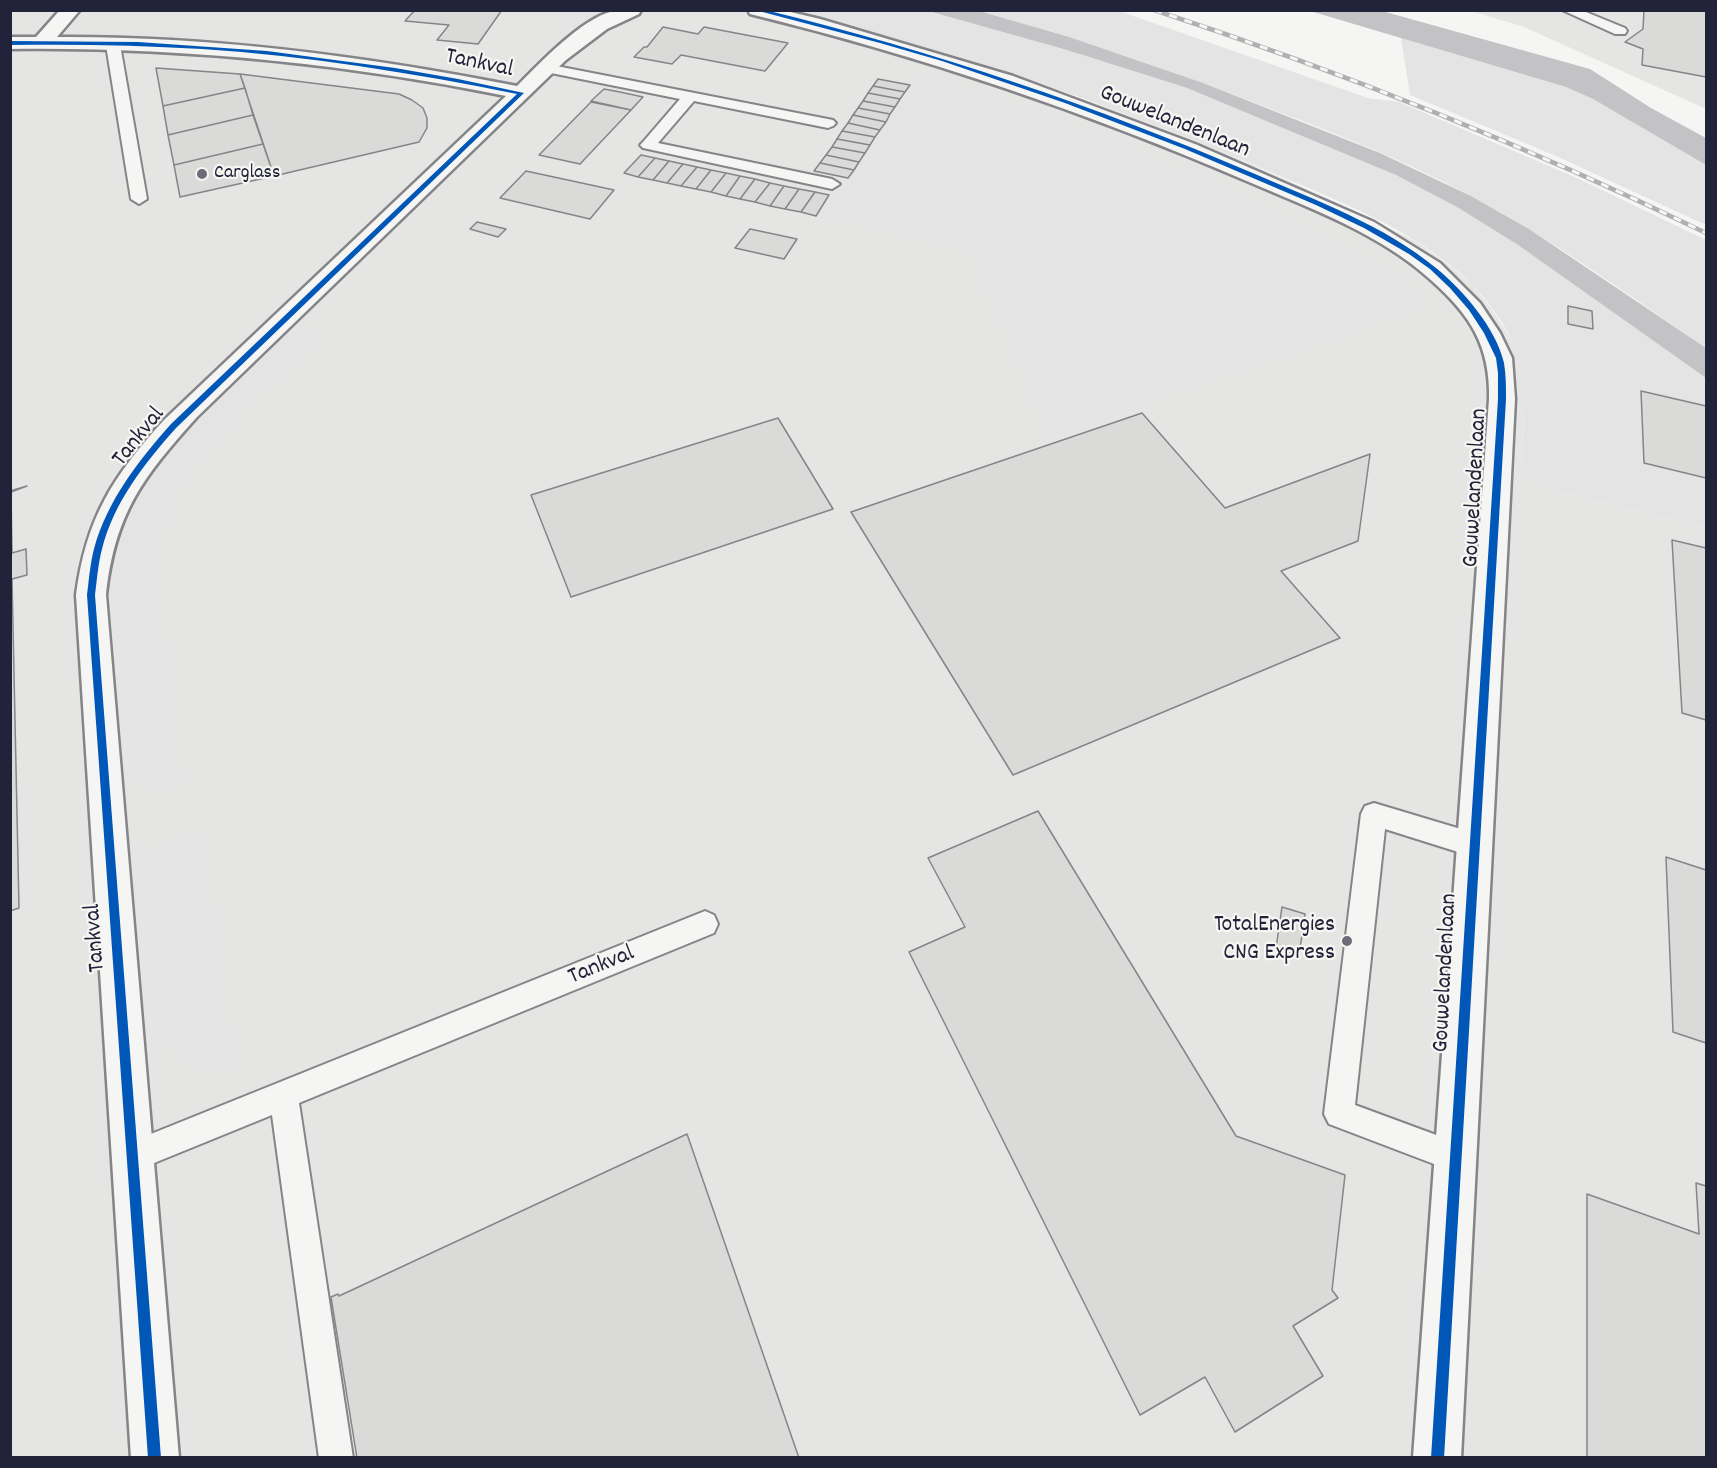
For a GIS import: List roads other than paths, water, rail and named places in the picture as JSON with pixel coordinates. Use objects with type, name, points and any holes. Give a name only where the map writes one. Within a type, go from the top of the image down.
[{"type":"street","points":[[42,42],[71,10]]},
{"type":"street","points":[[521,93],[594,27],[632,10]]},
{"type":"street","name":"Gouwelandenlaan","points":[[757,10],[951,62],[1128,124],[1271,183],[1370,230],[1424,263],[1454,289],[1491,340],[1502,373],[1437,1458]]},
{"type":"street","name":"Tankval","points":[[10,43],[42,42],[252,52],[402,70],[521,93]]},
{"type":"street","name":"Tankval","points":[[155,1458],[91,595],[98,546],[118,498],[145,456],[188,411],[521,93]]},
{"type":"lane","points":[[1568,10],[1620,31]]},
{"type":"lane","points":[[113,45],[139,200]]},
{"type":"lane","name":"Tankval","points":[[546,68],[828,123]]},
{"type":"lane","points":[[691,95],[648,145],[832,184]]},
{"type":"lane","points":[[1455,1157],[1340,1114],[1374,814],[1474,845]]},
{"type":"lane","name":"Tankval","points":[[132,1157],[284,1098],[705,924]]},
{"type":"lane","points":[[284,1098],[336,1458]]},
{"type":"railway","points":[[1154,10],[1295,59],[1434,112],[1571,170],[1706,233]]},
{"type":"place","name":"Carglass","points":[[202,174]]},
{"type":"place","name":"TotalEnergies CNG Express","points":[[1347,941]]}]
